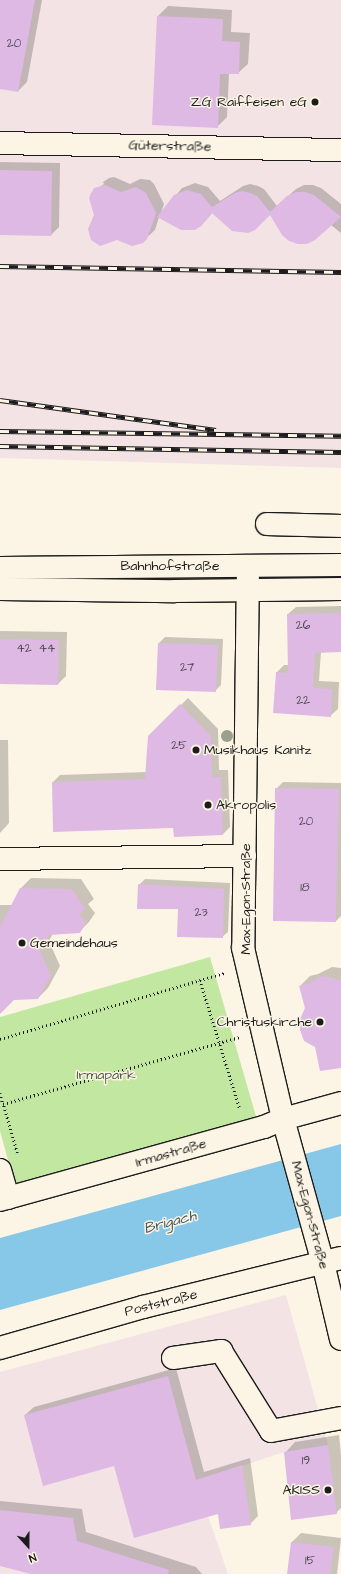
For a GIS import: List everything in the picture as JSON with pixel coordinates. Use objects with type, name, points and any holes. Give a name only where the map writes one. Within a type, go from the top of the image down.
[{"type":"street","name":"Güterstraße","points":[[0,143],[341,150]]},
{"type":"street","points":[[267,524],[341,526]]},
{"type":"street","name":"Bahnhofstraße","points":[[0,568],[341,565]]},
{"type":"street","name":"Max-Egon-Straße","points":[[248,566],[243,948],[283,1119],[314,1229],[332,1261],[341,1339]]},
{"type":"street","name":"Bahnhofstraße","points":[[0,589],[341,589]]},
{"type":"street","points":[[0,859],[245,856]]},
{"type":"street","name":"Irmastraße","points":[[12,1197],[248,1132],[283,1119],[341,1103]]},
{"type":"street","points":[[0,1170],[12,1197]]},
{"type":"street","name":"Poststraße","points":[[0,1348],[143,1307],[332,1261]]},
{"type":"street","points":[[173,1358],[221,1351],[271,1431],[341,1418]]},
{"type":"path","points":[[0,1039],[231,971]]},
{"type":"path","points":[[200,980],[240,1109]]},
{"type":"path","points":[[3,1104],[244,1036]]},
{"type":"path","points":[[0,1093],[18,1155]]},
{"type":"shaded area","points":[[0,0],[341,0],[341,468],[0,458]]},
{"type":"shaded area","points":[[286,1295],[328,1445],[281,1453],[196,1481],[228,1574],[0,1574],[0,1372]]},
{"type":"green space","name":"Irmapark","points":[[210,957],[257,1120],[16,1189],[0,1131],[0,1017]]},
{"type":"water","name":"Brigach","points":[[341,1144],[341,1216],[0,1310],[0,1238]]},
{"type":"building","points":[[0,0],[35,0],[18,92],[0,89]]},
{"type":"building","points":[[157,16],[223,19],[222,41],[240,42],[239,74],[220,74],[218,128],[152,125]]},
{"type":"building","points":[[0,170],[52,171],[51,236],[0,235]]},
{"type":"building","points":[[105,185],[121,192],[136,187],[146,193],[156,213],[147,239],[143,243],[132,246],[117,240],[100,246],[91,240],[88,229],[94,215],[89,198],[94,188]]},
{"type":"building","points":[[187,190],[201,194],[212,207],[235,193],[242,191],[250,193],[257,196],[270,212],[287,196],[296,192],[305,192],[314,195],[341,217],[315,240],[307,244],[298,244],[289,241],[282,235],[270,215],[255,230],[248,233],[232,231],[212,213],[201,226],[195,230],[181,230],[157,217],[174,195]]},
{"type":"building","points":[[341,613],[341,652],[315,653],[313,688],[332,689],[331,717],[273,713],[276,672],[288,673],[287,614]]},
{"type":"building","points":[[0,639],[59,640],[58,685],[0,684]]},
{"type":"building","points":[[158,643],[218,645],[216,692],[156,690]]},
{"type":"building","points":[[180,704],[211,736],[212,777],[221,777],[223,835],[174,837],[173,828],[53,832],[52,782],[145,779],[148,736]]},
{"type":"building","points":[[275,788],[339,789],[336,922],[273,921]]},
{"type":"building","points":[[138,884],[224,889],[223,938],[177,937],[178,909],[137,909]]},
{"type":"building","name":"Gemeindehaus","points":[[20,888],[72,889],[85,909],[79,914],[86,923],[80,933],[49,935],[40,951],[51,976],[38,999],[14,1000],[0,1014],[0,927]]},
{"type":"building","name":"Christuskirche","points":[[322,976],[341,980],[341,1068],[320,1071],[315,1047],[304,1041],[300,1030],[300,1019],[305,1008],[299,986],[307,984]]},
{"type":"building","points":[[168,1376],[196,1480],[242,1465],[251,1525],[220,1529],[218,1514],[134,1538],[114,1466],[43,1486],[24,1415]]},
{"type":"building","points":[[328,1445],[337,1514],[291,1520],[284,1452]]},
{"type":"building","points":[[0,1510],[73,1518],[77,1541],[169,1570],[168,1574],[31,1574],[0,1566]]},
{"type":"building","points":[[291,1542],[334,1547],[330,1574],[287,1574]]},
{"type":"railway","points":[[0,266],[341,272]]},
{"type":"railway","points":[[0,400],[216,430]]},
{"type":"railway","points":[[0,431],[341,436]]},
{"type":"railway","points":[[0,446],[341,452]]},
{"type":"place","name":"ZG Raiffeisen eG","points":[[315,102]]},
{"type":"place","name":"Musikhaus Kanitz","points":[[196,750]]},
{"type":"place","name":"Akropolis","points":[[208,805]]},
{"type":"place","name":"Gemeindehaus","points":[[22,943]]},
{"type":"place","name":"Christuskirche","points":[[320,1022]]},
{"type":"place","name":"AKISS","points":[[328,1490]]}]
